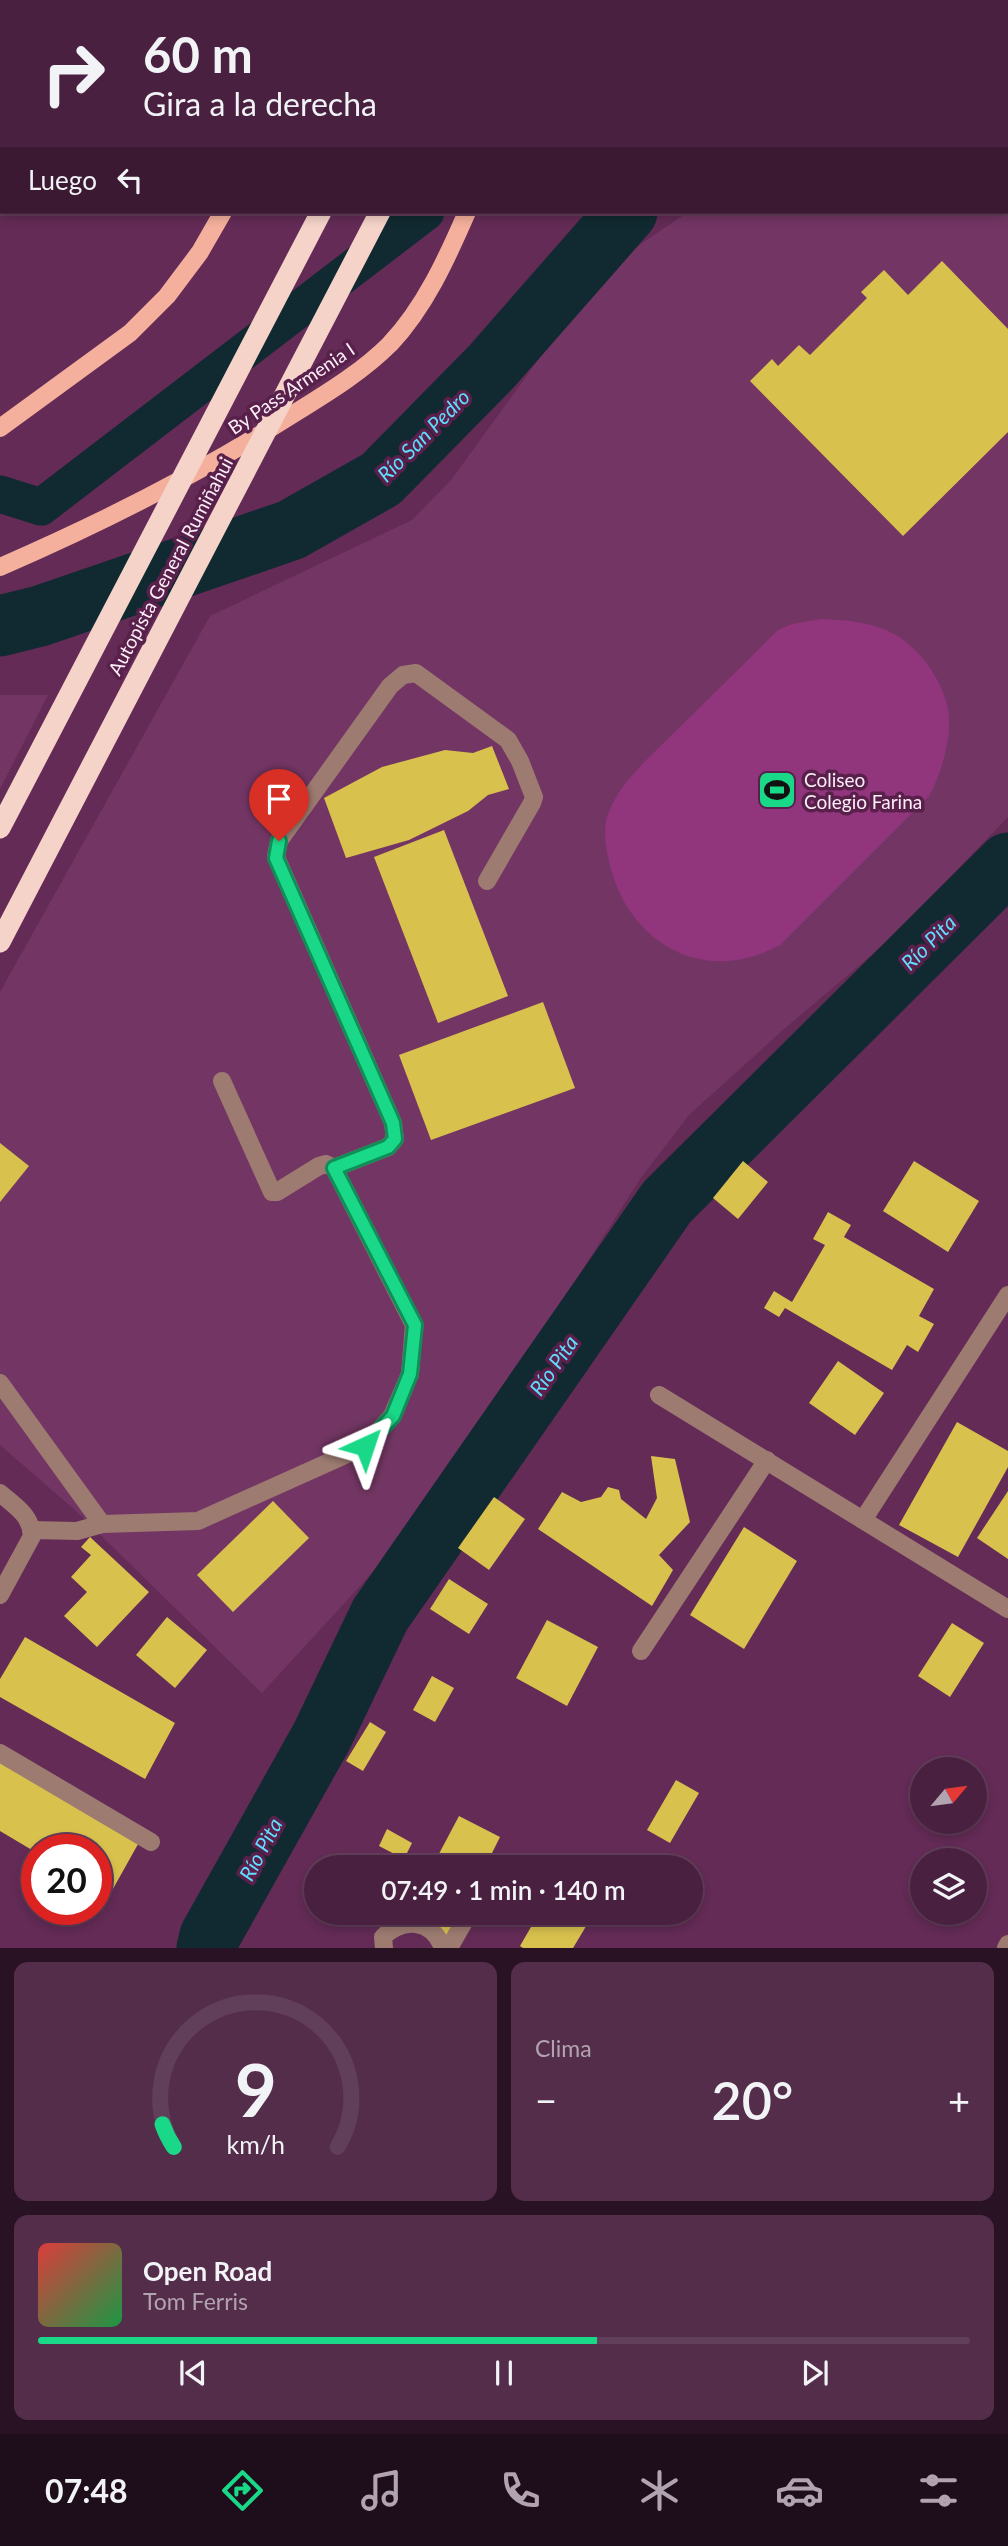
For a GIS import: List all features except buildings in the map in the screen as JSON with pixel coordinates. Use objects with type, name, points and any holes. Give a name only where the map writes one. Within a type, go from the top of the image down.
[{"type":"highway","name":"Autopista General Rumiñahui","points":[[0,828],[320,214]]},
{"type":"highway","name":"Autopista General Rumiñahui","points":[[0,942],[379,214]]},
{"type":"main road","points":[[2,427],[130,333],[167,296],[200,253],[222,214]]},
{"type":"main road","name":"By Pass Armenia I","points":[[0,567],[78,533],[232,452],[340,385],[390,344],[430,291],[464,218]]},
{"type":"street","points":[[334,1168],[388,1147],[395,1139],[393,1123],[276,858],[279,841],[390,686],[403,675],[416,673],[498,732],[508,740],[520,761],[534,797],[487,881]]},
{"type":"street","points":[[31,1530],[78,1531],[102,1524],[198,1521],[365,1446],[393,1416],[410,1374],[415,1325],[334,1168],[326,1164],[319,1166],[277,1192],[272,1192],[222,1081]]},
{"type":"street","points":[[863,1520],[1008,1295]]},
{"type":"street","points":[[0,1383],[102,1524]]},
{"type":"street","points":[[659,1395],[1008,1609]]},
{"type":"street","points":[[641,1651],[767,1460]]},
{"type":"street","points":[[0,1493],[23,1513],[31,1530],[29,1543],[0,1595]]},
{"type":"street","points":[[0,1753],[151,1842]]},
{"type":"street","points":[[384,1948],[383,1937],[392,1928],[405,1923],[424,1925],[439,1939],[443,1948]]},
{"type":"street","points":[[449,1948],[462,1925]]},
{"type":"shaded area","points":[[685,214],[1008,214],[1008,817],[887,942],[783,1030],[689,1115],[640,1179],[546,1327],[406,1536],[262,1693],[76,1511],[0,1445],[0,992],[210,616],[412,520],[451,480],[604,269]]},
{"type":"shaded area","name":"Coliseo Colegio Farina","points":[[821,619],[861,623],[890,632],[908,644],[926,662],[944,695],[949,718],[946,748],[933,788],[929,796],[780,945],[752,957],[724,961],[697,959],[673,950],[651,935],[633,915],[618,890],[605,842],[610,809],[639,768],[778,630],[792,624]]},
{"type":"shaded area","points":[[0,695],[48,695],[0,789]]},
{"type":"waterway","points":[[0,494],[41,507],[423,214]]},
{"type":"waterway","name":"Río San Pedro","points":[[0,626],[40,616],[291,530],[381,479],[492,366],[625,214]]},
{"type":"waterway","name":"Río Pita","points":[[207,1948],[210,1936],[322,1736],[380,1615],[667,1202],[1008,863]]},
{"type":"place","name":"Coliseo Colegio Farina","points":[[777,790]]},
{"type":"route","points":[[279,841],[276,858],[393,1123],[395,1139],[388,1147],[334,1168],[415,1325],[410,1374],[393,1416],[365,1446]]}]
